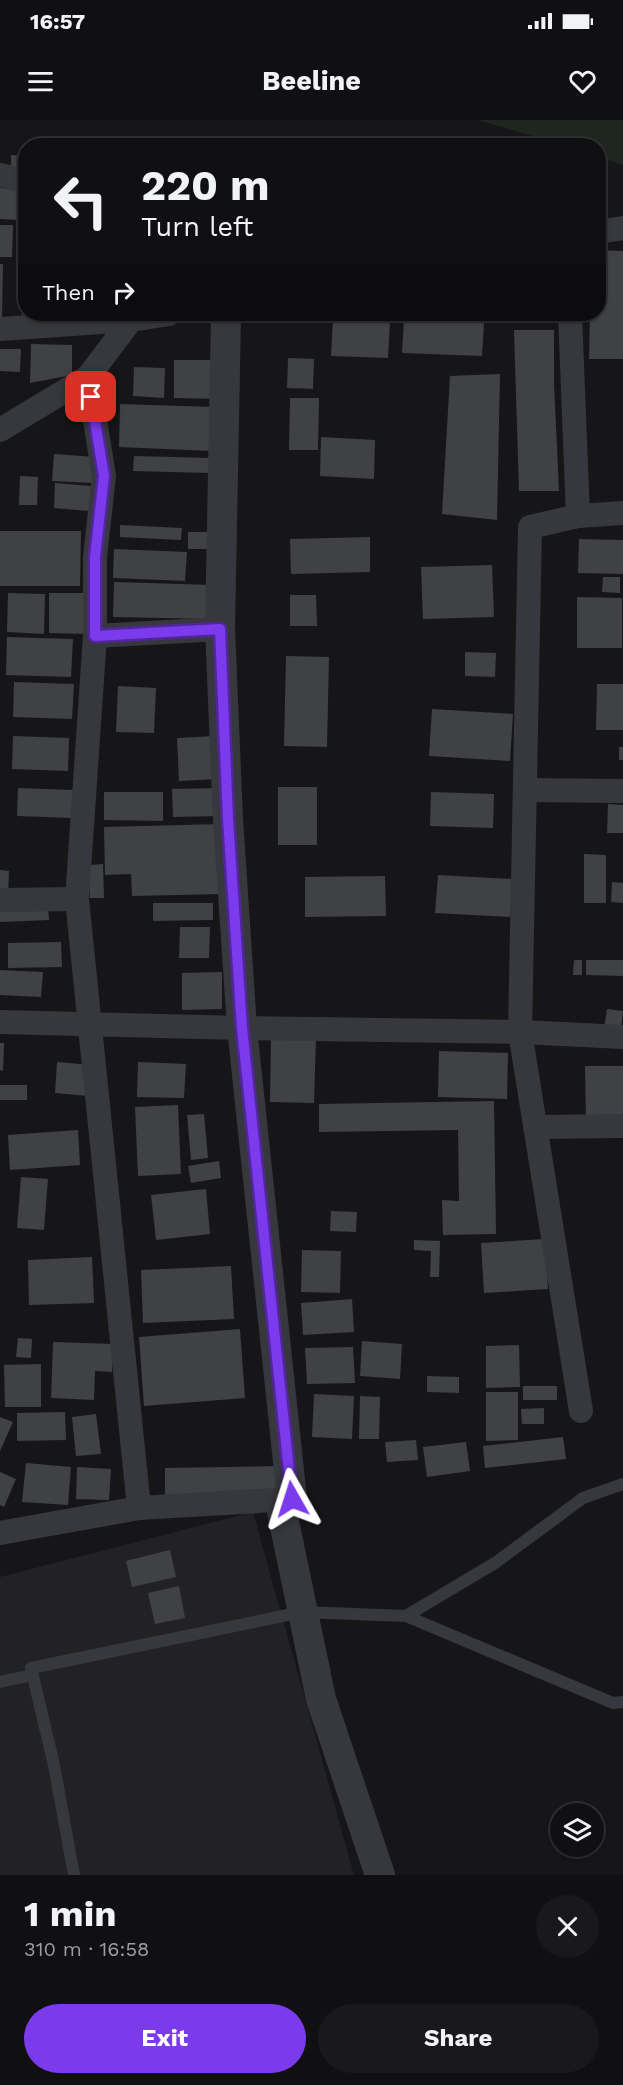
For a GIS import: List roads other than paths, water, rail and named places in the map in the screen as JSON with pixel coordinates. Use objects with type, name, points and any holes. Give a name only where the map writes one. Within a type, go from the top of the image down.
[{"type":"street","points":[[0,175],[18,179]]},
{"type":"street","points":[[606,231],[623,228]]},
{"type":"street","points":[[0,329],[87,321]]},
{"type":"street","points":[[0,430],[88,377],[128,321]]},
{"type":"street","points":[[226,321],[220,629],[228,819],[242,1028],[292,1499],[282,1512],[321,1699],[380,1875]]},
{"type":"street","points":[[570,321],[578,516]]},
{"type":"street","points":[[88,377],[104,476],[95,557],[95,636],[77,899],[139,1508]]},
{"type":"street","points":[[581,1411],[520,1032],[530,526],[578,516],[623,513]]},
{"type":"street","points":[[95,636],[220,629]]},
{"type":"street","points":[[525,790],[623,791]]},
{"type":"street","points":[[0,900],[77,899]]},
{"type":"street","points":[[0,1022],[520,1032],[623,1037]]},
{"type":"street","points":[[535,1127],[623,1126]]},
{"type":"street","points":[[0,1533],[139,1508],[292,1499]]},
{"type":"lane","points":[[406,1617],[495,1563],[583,1498],[623,1484]]},
{"type":"lane","points":[[74,1875],[54,1765],[31,1668],[302,1612],[406,1617],[613,1703],[623,1702]]},
{"type":"lane","points":[[0,1683],[33,1675]]}]
